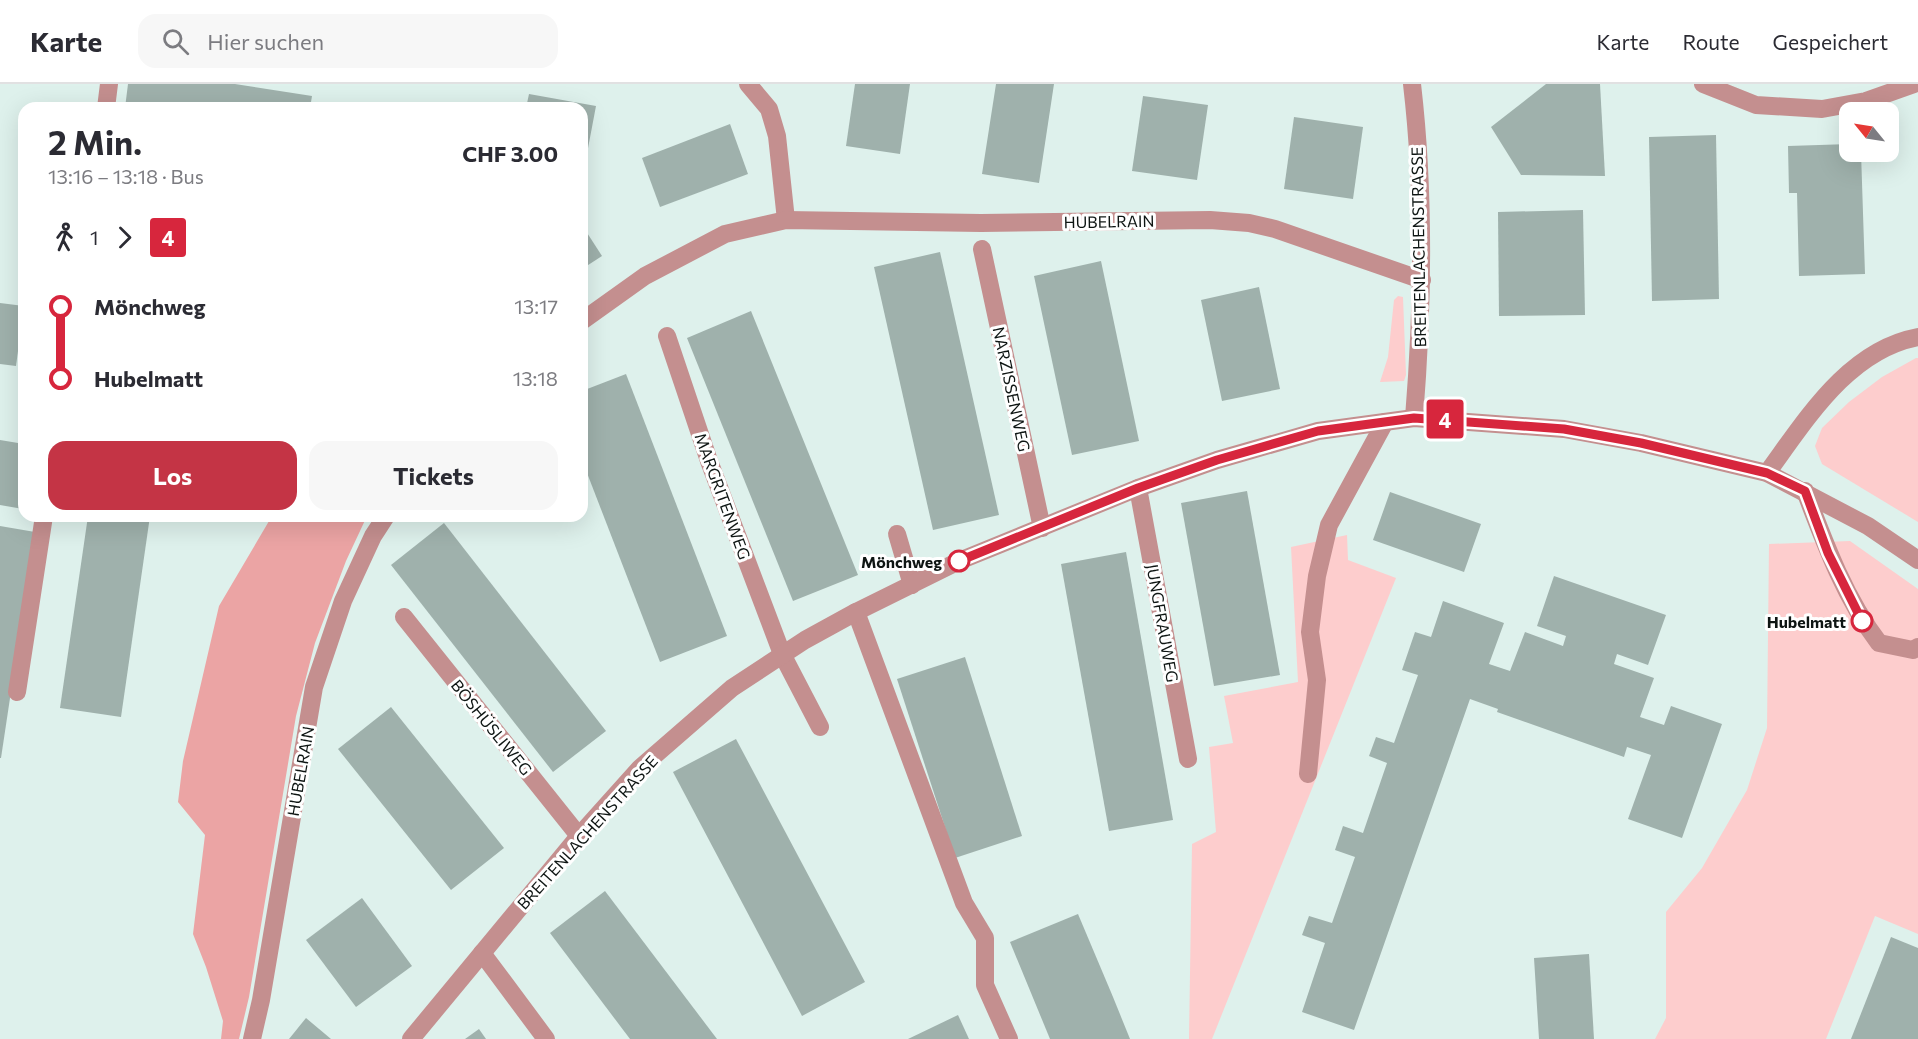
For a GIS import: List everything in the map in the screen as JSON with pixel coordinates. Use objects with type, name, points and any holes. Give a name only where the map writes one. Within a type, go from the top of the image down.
[{"type":"street","points":[[107,102],[109,84]]},
{"type":"street","points":[[748,84],[770,108],[777,136],[786,220]]},
{"type":"street","points":[[1703,84],[1756,105],[1822,109],[1866,101],[1914,84]]},
{"type":"street","name":"BREITENLACHENSTRASSE","points":[[411,1039],[579,836],[640,768],[732,688],[782,654],[856,612],[959,561],[1138,488],[1217,460],[1318,431],[1414,418],[1421,334],[1422,279],[1417,132],[1409,89]]},
{"type":"street","name":"HUBELRAIN","points":[[588,317],[645,276],[725,234],[786,220],[990,223],[1210,220],[1249,223],[1275,229],[1422,279]]},
{"type":"street","name":"NARZISSENWEG","points":[[982,249],[1042,528]]},
{"type":"street","name":"MARGRITENWEG","points":[[668,336],[709,461],[782,654],[820,727]]},
{"type":"street","points":[[1767,473],[1825,396],[1851,372],[1876,353],[1899,340],[1918,337]]},
{"type":"street","points":[[1414,418],[1564,429],[1641,443],[1767,473],[1868,526],[1918,560]]},
{"type":"street","points":[[1308,774],[1317,680],[1311,632],[1317,576],[1329,525],[1385,422]]},
{"type":"street","name":"JUNGFRAUWEG","points":[[1138,488],[1188,759]]},
{"type":"street","points":[[1805,491],[1828,553],[1862,621],[1879,643],[1913,650],[1918,647]]},
{"type":"street","points":[[17,692],[43,522]]},
{"type":"street","name":"HUBELRAIN","points":[[252,1039],[261,999],[314,687],[343,601],[373,536],[382,522]]},
{"type":"street","points":[[897,534],[912,585]]},
{"type":"street","points":[[856,612],[964,903],[985,938],[985,985],[1009,1039]]},
{"type":"street","name":"BÖSHÜSLIWEG","points":[[404,617],[579,836]]},
{"type":"street","points":[[482,953],[546,1039]]},
{"type":"shaded area","points":[[1398,296],[1403,297],[1406,375],[1404,381],[1380,382],[1388,357],[1394,300]]},
{"type":"shaded area","points":[[1918,358],[1918,522],[1822,464],[1815,446],[1822,428],[1849,402],[1882,377]]},
{"type":"shaded area","points":[[268,522],[364,522],[346,561],[315,643],[296,716],[249,997],[239,1039],[221,1039],[223,1021],[193,934],[205,835],[178,802],[183,761],[219,606]]},
{"type":"shaded area","points":[[1347,535],[1348,560],[1396,578],[1212,1039],[1189,1039],[1192,844],[1216,832],[1209,747],[1233,743],[1224,696],[1298,682],[1291,547]]},
{"type":"shaded area","points":[[1850,541],[1918,589],[1918,934],[1875,916],[1826,1039],[1655,1039],[1666,1018],[1666,912],[1702,868],[1747,790],[1767,728],[1769,544]]},
{"type":"building","points":[[128,84],[235,84],[312,96],[311,102],[126,102]]},
{"type":"building","points":[[855,84],[910,84],[900,154],[846,146]]},
{"type":"building","points":[[996,84],[1054,84],[1039,183],[982,174]]},
{"type":"building","points":[[1546,84],[1600,84],[1605,176],[1521,175],[1491,127]]},
{"type":"building","points":[[529,94],[574,102],[527,102]]},
{"type":"building","points":[[1143,96],[1208,105],[1197,180],[1132,171]]},
{"type":"building","points":[[588,105],[596,106],[588,148]]},
{"type":"building","points":[[1294,117],[1363,127],[1353,199],[1284,189]]},
{"type":"building","points":[[730,124],[748,174],[660,207],[642,158]]},
{"type":"building","points":[[1716,135],[1719,299],[1652,301],[1649,137]]},
{"type":"building","points":[[1839,144],[1839,162],[1861,162],[1865,274],[1799,276],[1797,193],[1789,193],[1788,146]]},
{"type":"building","points":[[1583,210],[1585,315],[1499,316],[1498,212]]},
{"type":"building","points":[[588,234],[602,256],[588,265]]},
{"type":"building","points":[[940,252],[999,515],[933,530],[874,267]]},
{"type":"building","points":[[1101,261],[1139,441],[1072,455],[1034,276]]},
{"type":"building","points":[[1259,287],[1280,389],[1222,401],[1201,300]]},
{"type":"building","points":[[0,303],[18,305],[16,366],[0,364]]},
{"type":"building","points":[[751,311],[858,575],[793,601],[687,338]]},
{"type":"building","points":[[626,374],[727,636],[660,662],[588,476],[588,389]]},
{"type":"building","points":[[0,440],[18,443],[18,508],[0,505]]},
{"type":"building","points":[[1247,491],[1280,675],[1214,686],[1181,503]]},
{"type":"building","points":[[1390,492],[1481,524],[1464,572],[1373,540]]},
{"type":"building","points":[[87,522],[149,522],[121,717],[60,708]]},
{"type":"building","points":[[444,523],[606,731],[553,772],[391,565]]},
{"type":"building","points":[[0,526],[35,532],[1,758],[0,758]]},
{"type":"building","points":[[1126,552],[1173,820],[1109,831],[1061,564]]},
{"type":"building","points":[[1554,576],[1666,615],[1648,665],[1617,654],[1614,664],[1654,678],[1640,717],[1664,725],[1671,706],[1722,724],[1682,838],[1628,819],[1651,755],[1627,747],[1624,757],[1497,712],[1498,709],[1470,699],[1354,1030],[1302,1012],[1325,943],[1302,935],[1309,916],[1332,923],[1355,857],[1335,850],[1343,826],[1363,833],[1387,763],[1369,756],[1376,737],[1394,743],[1418,675],[1402,670],[1415,632],[1431,637],[1443,601],[1504,623],[1489,664],[1510,671],[1525,632],[1563,646],[1566,636],[1537,626]]},
{"type":"building","points":[[965,657],[1022,836],[955,858],[897,679]]},
{"type":"building","points":[[391,707],[504,848],[451,890],[338,749]]},
{"type":"building","points":[[736,739],[865,982],[802,1016],[673,772]]},
{"type":"building","points":[[605,891],[717,1039],[630,1039],[550,933]]},
{"type":"building","points":[[362,898],[412,966],[356,1007],[306,940]]},
{"type":"building","points":[[1078,914],[1130,1039],[1050,1039],[1010,942]]},
{"type":"building","points":[[1891,937],[1918,948],[1918,1039],[1851,1039]]},
{"type":"building","points":[[1589,954],[1594,1039],[1539,1039],[1534,958]]},
{"type":"building","points":[[958,1015],[969,1039],[908,1039]]},
{"type":"building","points":[[306,1018],[331,1039],[289,1039]]},
{"type":"building","points":[[479,1029],[486,1039],[465,1039]]},
{"type":"bus line","name":"4","points":[[959,561],[1138,488],[1217,460],[1298,436],[1318,431],[1414,418],[1462,421],[1564,429],[1641,443],[1767,473],[1805,491],[1828,553],[1862,621]]},
{"type":"place","name":"Mönchweg","points":[[959,561]]},
{"type":"place","name":"Hubelmatt","points":[[1862,621]]}]
